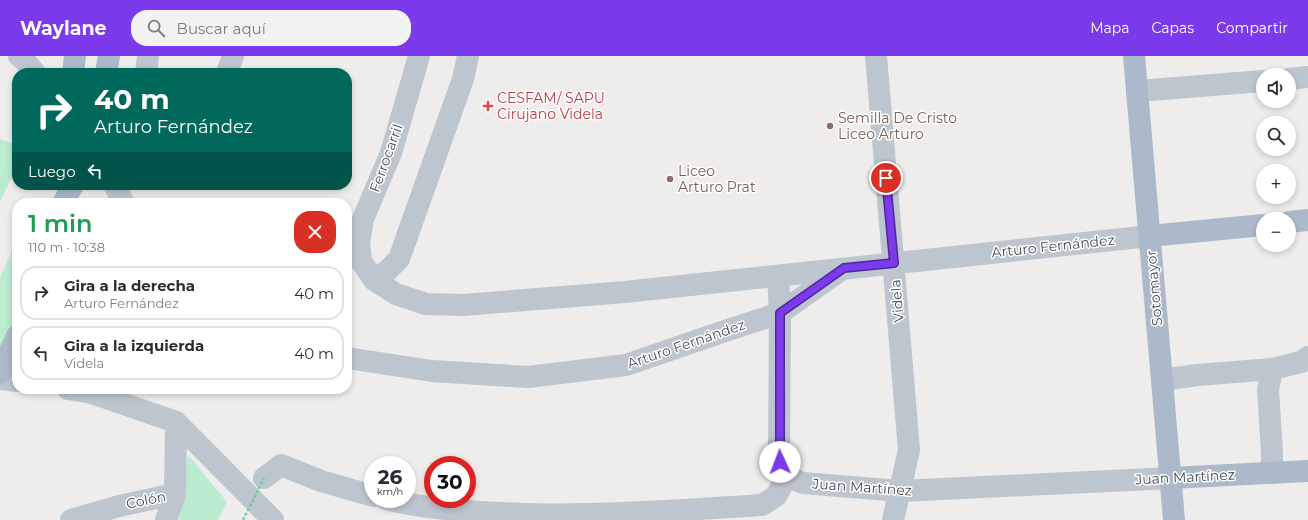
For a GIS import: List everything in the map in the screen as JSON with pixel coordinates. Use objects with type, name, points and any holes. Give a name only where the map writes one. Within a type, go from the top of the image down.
[{"type":"main road","points":[[74,68],[75,56]]},
{"type":"main road","points":[[107,68],[109,56]]},
{"type":"main road","name":"Sotomayor","points":[[1134,56],[1174,520]]},
{"type":"main road","points":[[1296,221],[1308,220]]},
{"type":"main road","name":"Arturo Fernández","points":[[1150,236],[1256,226]]},
{"type":"main road","points":[[0,373],[12,347]]},
{"type":"main road","name":"Juan Martínez","points":[[1171,478],[1308,471]]},
{"type":"street","points":[[19,56],[31,68]]},
{"type":"street","points":[[147,68],[148,56]]},
{"type":"street","points":[[229,68],[233,56]]},
{"type":"street","name":"Ferrocarril","points":[[361,261],[359,243],[362,219],[391,153],[419,56]]},
{"type":"street","points":[[374,280],[387,271],[399,259],[463,79],[468,56]]},
{"type":"street","name":"Videla","points":[[876,56],[909,450],[894,520]]},
{"type":"street","points":[[1296,78],[1308,77]]},
{"type":"street","points":[[1137,91],[1256,82]]},
{"type":"street","name":"Arturo Fernández","points":[[361,261],[374,280],[396,294],[426,304],[463,305],[625,292],[1150,236]]},
{"type":"street","name":"Arturo Fernández","points":[[352,359],[432,371],[528,378],[626,366],[718,333],[780,313],[844,268]]},
{"type":"street","points":[[406,508],[417,513],[442,510],[492,513],[640,516],[762,505],[776,496],[788,475],[780,462],[779,455],[780,313],[778,276]]},
{"type":"street","points":[[1162,380],[1198,375],[1272,369],[1301,362],[1308,357]]},
{"type":"street","points":[[1272,369],[1268,390],[1272,473]]},
{"type":"street","points":[[0,379],[12,380]]},
{"type":"street","points":[[95,394],[176,422],[273,520]]},
{"type":"street","points":[[166,520],[175,494],[176,422]]},
{"type":"street","points":[[264,478],[281,465],[320,481],[364,493]]},
{"type":"street","name":"Juan Martínez","points":[[788,475],[803,483],[900,491],[1171,478]]},
{"type":"street","name":"Colón","points":[[71,520],[119,506],[175,494]]},
{"type":"path","points":[[243,520],[264,478]]},
{"type":"green space","points":[[0,139],[12,143],[12,177],[0,201]]},
{"type":"green space","points":[[12,252],[12,374],[0,373],[0,277]]},
{"type":"green space","points":[[188,455],[227,502],[218,520],[179,520]]},
{"type":"place","name":"CESFAM/ SAPU Cirujano Videla","points":[[488,106]]},
{"type":"place","name":"Semilla De Cristo Liceo Arturo","points":[[830,126]]},
{"type":"place","name":"Liceo Arturo Prat","points":[[670,179]]},
{"type":"route","points":[[780,462],[780,313],[844,268],[894,263],[886,178]]}]
